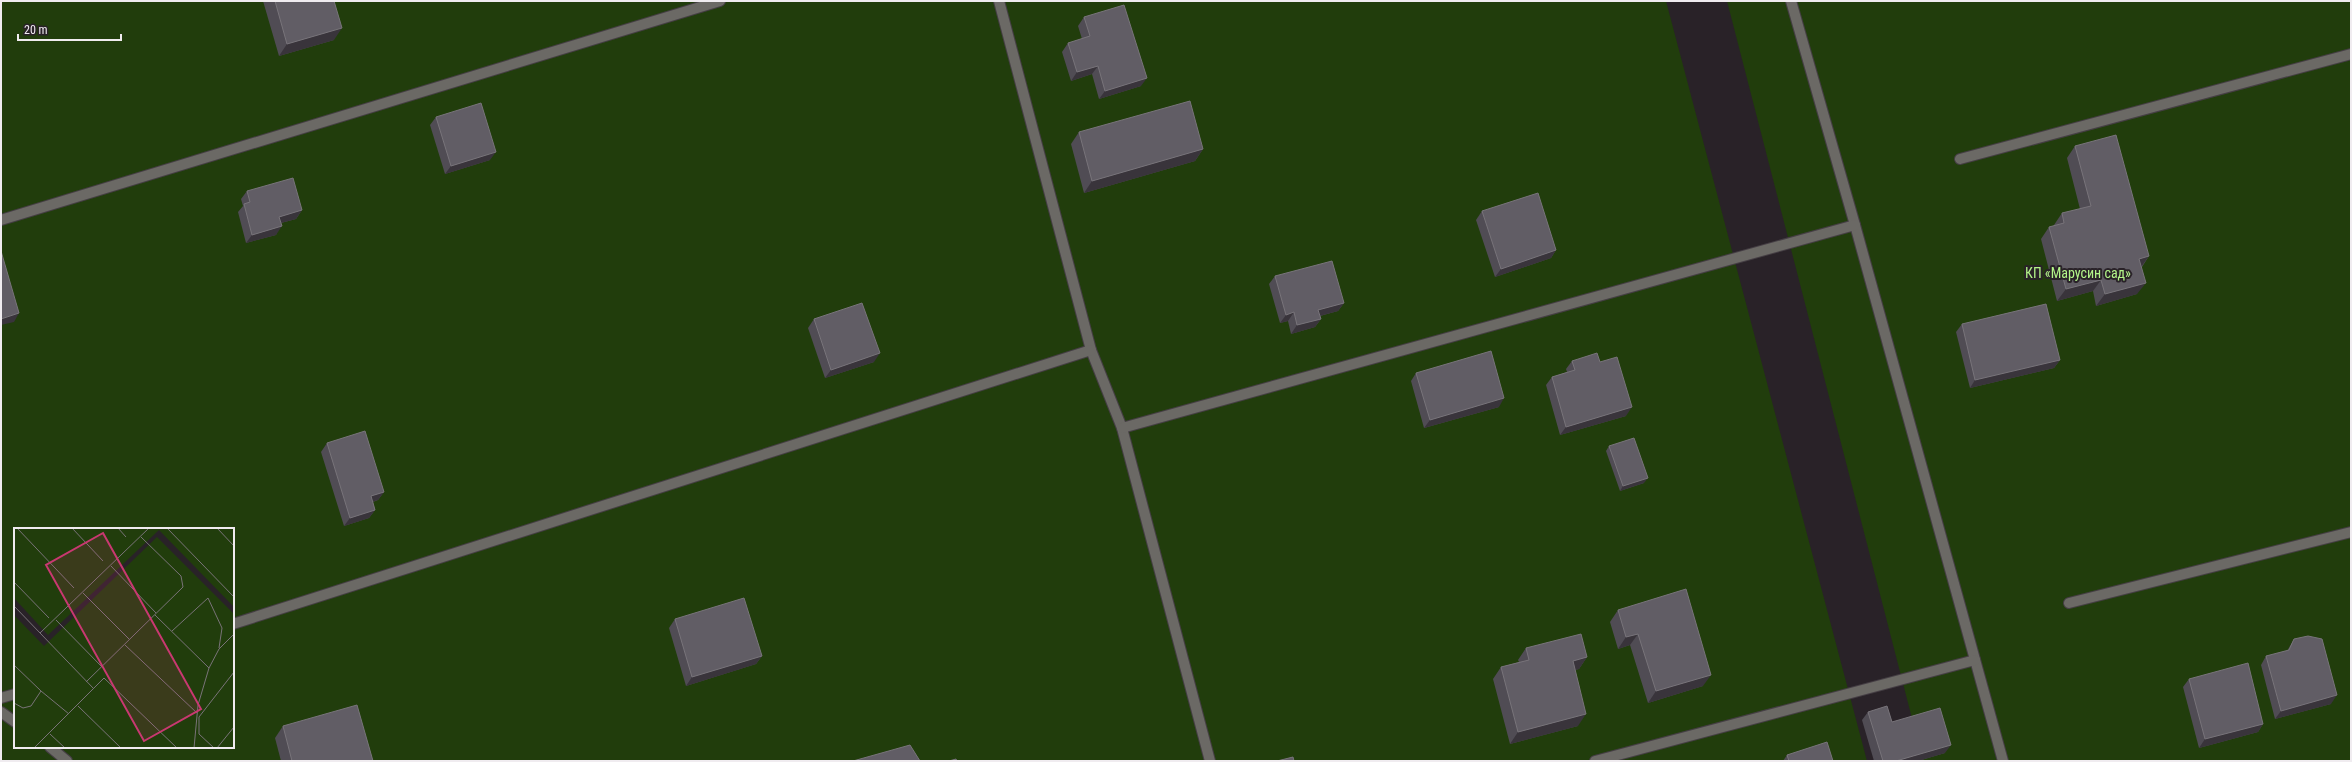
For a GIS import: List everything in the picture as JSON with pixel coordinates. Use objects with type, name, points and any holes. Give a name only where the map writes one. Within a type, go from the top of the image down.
[{"type":"lane","points":[[1,220],[720,1]]},
{"type":"lane","points":[[999,1],[1091,350],[1122,428],[1210,761]]},
{"type":"lane","points":[[1791,1],[1855,225],[2003,761]]},
{"type":"lane","points":[[1960,159],[2351,54]]},
{"type":"lane","points":[[1122,428],[1855,225]]},
{"type":"lane","points":[[234,624],[1091,350]]},
{"type":"lane","points":[[2069,603],[2351,532]]},
{"type":"lane","points":[[1595,761],[1975,660]]},
{"type":"lane","points":[[1,698],[14,694]]},
{"type":"lane","points":[[1,712],[14,721]]},
{"type":"lane","points":[[51,748],[68,761]]},
{"type":"green space","points":[[1,1],[1666,1],[1867,761],[1,761]]},
{"type":"green space","name":"КП «Марусин сад»","points":[[1727,1],[2351,1],[2351,761],[1923,761]]},
{"type":"building","points":[[275,1],[334,1],[342,28],[287,44]]},
{"type":"building","points":[[1124,5],[1147,78],[1105,91],[1098,66],[1077,72],[1068,43],[1090,36],[1084,17]]},
{"type":"building","points":[[1190,101],[1203,149],[1092,181],[1079,132]]},
{"type":"building","points":[[481,103],[496,152],[451,166],[436,117]]},
{"type":"building","points":[[2116,135],[2149,256],[2139,259],[2146,283],[2105,294],[2101,280],[2066,289],[2049,227],[2064,223],[2062,213],[2091,206],[2075,146]]},
{"type":"building","points":[[293,178],[302,210],[279,217],[282,226],[252,235],[244,204],[250,202],[247,191]]},
{"type":"building","points":[[1538,193],[1556,250],[1501,269],[1482,211]]},
{"type":"building","points":[[1,251],[19,313],[1,319]]},
{"type":"building","points":[[1332,261],[1344,303],[1318,310],[1321,319],[1297,325],[1294,312],[1286,315],[1275,276]]},
{"type":"building","points":[[862,303],[880,353],[831,370],[814,319]]},
{"type":"building","points":[[2046,304],[2060,360],[1975,380],[1962,324]]},
{"type":"building","points":[[1491,351],[1504,398],[1430,420],[1416,373]]},
{"type":"building","points":[[1597,353],[1600,362],[1617,357],[1632,407],[1566,427],[1552,377],[1575,370],[1572,361]]},
{"type":"building","points":[[365,431],[384,492],[371,496],[375,510],[350,518],[327,443]]},
{"type":"building","points":[[1634,438],[1648,478],[1623,486],[1609,446]]},
{"type":"building","points":[[1686,589],[1711,675],[1656,691],[1638,634],[1626,637],[1618,610]]},
{"type":"building","points":[[744,598],[762,656],[692,677],[675,619]]},
{"type":"building","points":[[1581,634],[1587,657],[1573,661],[1586,714],[1518,732],[1501,667],[1529,660],[1526,648]]},
{"type":"building","points":[[2308,636],[2322,639],[2337,695],[2281,711],[2266,656],[2289,650],[2294,639]]},
{"type":"building","points":[[2248,663],[2263,724],[2205,739],[2189,679]]},
{"type":"building","points":[[357,705],[373,761],[292,761],[283,726]]},
{"type":"building","points":[[1887,706],[1892,722],[1940,708],[1951,745],[1896,761],[1883,761],[1868,712]]},
{"type":"building","points":[[1827,742],[1833,761],[1789,761],[1787,755]]},
{"type":"building","points":[[910,745],[920,761],[853,761]]},
{"type":"building","points":[[1293,757],[1294,761],[1277,761]]}]
